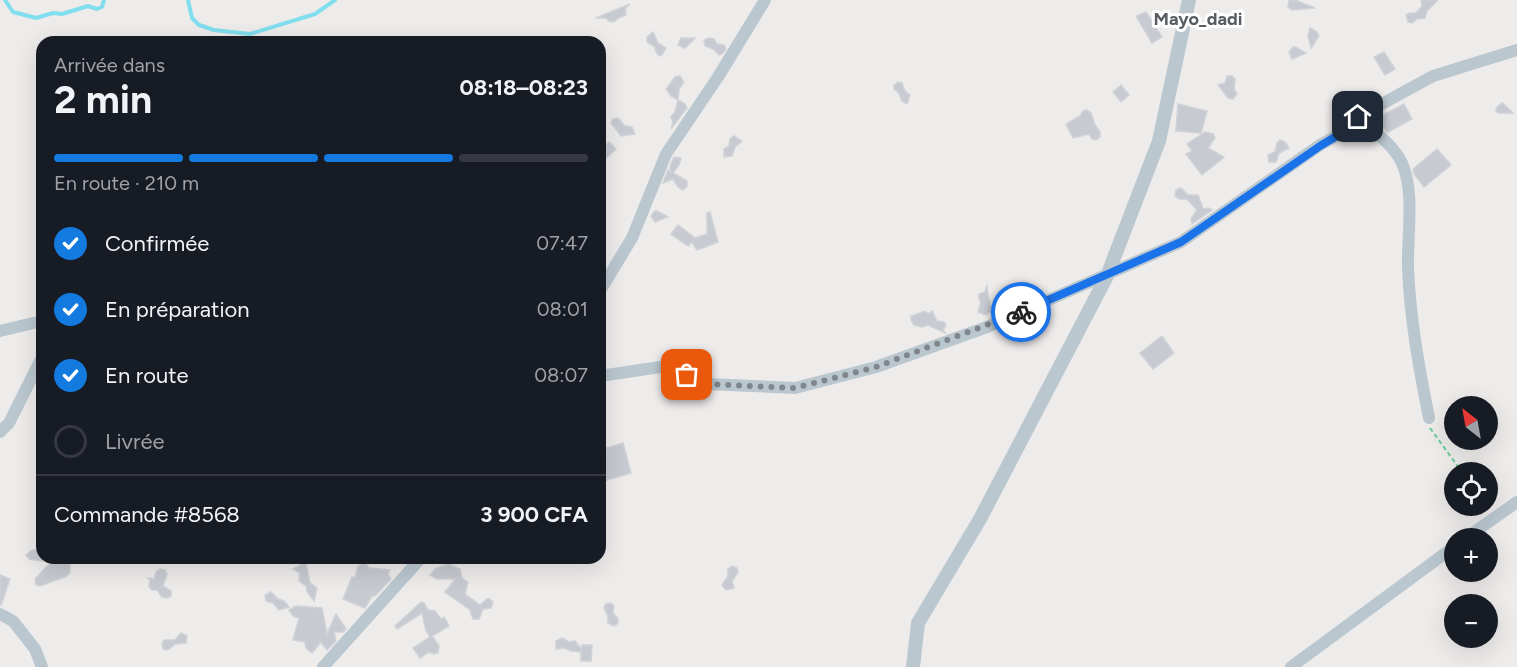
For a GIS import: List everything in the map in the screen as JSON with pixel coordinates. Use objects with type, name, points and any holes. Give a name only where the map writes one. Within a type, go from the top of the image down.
[{"type":"street","points":[[606,281],[632,238],[666,154],[718,77],[765,0]]},
{"type":"street","points":[[912,667],[918,623],[980,519],[1107,276],[1159,141],[1191,1]]},
{"type":"street","points":[[606,375],[667,366],[707,384],[795,388],[876,367],[987,327],[1181,242],[1320,146],[1350,128],[1358,117],[1433,76],[1517,50]]},
{"type":"street","points":[[1358,117],[1393,149],[1402,164],[1408,184],[1408,269],[1418,360],[1429,418]]},
{"type":"street","points":[[0,331],[36,322]]},
{"type":"street","points":[[0,432],[9,423],[36,369]]},
{"type":"street","points":[[1480,528],[1517,502]]},
{"type":"street","points":[[1291,667],[1444,554]]},
{"type":"street","points":[[324,667],[416,564]]},
{"type":"street","points":[[0,614],[13,621],[35,650],[42,667]]},
{"type":"path","points":[[1429,418],[1427,423],[1455,462]]},
{"type":"building","points":[[1289,0],[1315,8],[1292,10],[1288,7]]},
{"type":"building","points":[[1421,0],[1438,0],[1427,11],[1425,18],[1417,19],[1412,23],[1408,22],[1406,15],[1416,13],[1422,6]]},
{"type":"building","points":[[630,4],[625,9],[626,15],[615,21],[596,18]]},
{"type":"building","points":[[1146,12],[1162,37],[1152,43],[1136,16]]},
{"type":"building","points":[[1310,28],[1319,36],[1311,48],[1308,36]]},
{"type":"building","points":[[653,32],[658,43],[666,48],[661,56],[657,54],[654,46],[647,42],[647,37]]},
{"type":"building","points":[[681,38],[695,38],[685,48],[678,45]]},
{"type":"building","points":[[714,39],[717,44],[724,45],[726,49],[722,54],[719,55],[713,49],[705,46],[704,40]]},
{"type":"building","points":[[1293,47],[1306,53],[1292,59],[1289,52]]},
{"type":"building","points":[[1384,52],[1395,69],[1385,75],[1374,57]]},
{"type":"building","points":[[680,76],[684,82],[679,89],[678,100],[666,89],[675,77]]},
{"type":"building","points":[[1227,76],[1235,79],[1234,89],[1237,94],[1233,99],[1228,98],[1218,85],[1225,83]]},
{"type":"building","points":[[898,82],[902,83],[905,91],[910,95],[907,104],[902,101],[899,93],[894,89],[894,85]]},
{"type":"building","points":[[1121,85],[1129,95],[1121,102],[1113,92]]},
{"type":"building","points":[[678,100],[687,108],[671,129],[673,122],[671,117]]},
{"type":"building","points":[[1502,103],[1513,113],[1498,113],[1497,107]]},
{"type":"building","points":[[1178,104],[1207,111],[1201,133],[1176,131]]},
{"type":"building","points":[[1404,104],[1412,119],[1388,132],[1374,120]]},
{"type":"building","points":[[1087,110],[1091,113],[1100,132],[1100,137],[1096,140],[1092,139],[1089,134],[1073,138],[1066,124]]},
{"type":"building","points":[[618,118],[625,126],[632,127],[635,134],[621,136],[611,123],[613,119]]},
{"type":"building","points":[[1205,132],[1213,134],[1215,138],[1208,148],[1224,157],[1202,175],[1186,154],[1192,151],[1187,144]]},
{"type":"building","points":[[734,136],[742,141],[735,147],[732,156],[724,157],[724,149],[729,146],[730,139]]},
{"type":"building","points":[[1280,140],[1285,142],[1289,148],[1279,153],[1276,162],[1269,162],[1268,155],[1275,152]]},
{"type":"building","points":[[609,142],[616,149],[606,158],[606,145]]},
{"type":"building","points":[[1437,149],[1451,165],[1424,187],[1413,169]]},
{"type":"building","points":[[674,157],[681,158],[673,173],[687,181],[687,186],[683,190],[673,179],[663,183],[668,170],[671,172],[670,166]]},
{"type":"building","points":[[1181,188],[1188,195],[1198,195],[1203,209],[1212,210],[1192,224],[1191,219],[1197,210],[1187,199],[1179,199],[1175,196],[1176,190]]},
{"type":"building","points":[[655,211],[668,217],[655,222],[651,216]]},
{"type":"building","points":[[710,212],[718,242],[697,250],[692,242],[688,246],[671,234],[678,225],[695,238],[707,234],[707,213]]},
{"type":"building","points":[[987,285],[993,315],[989,312],[986,315],[978,312],[981,302],[979,294],[985,292]]},
{"type":"building","points":[[925,311],[928,314],[932,311],[937,321],[944,322],[945,333],[928,325],[922,327],[914,325],[911,316]]},
{"type":"building","points":[[1162,336],[1174,353],[1153,369],[1140,353]]},
{"type":"building","points":[[623,443],[631,473],[606,480],[606,448]]},
{"type":"building","points":[[36,550],[36,560],[29,559],[26,555]]},
{"type":"building","points":[[70,564],[70,572],[67,576],[40,586],[36,585],[35,579],[47,566]]},
{"type":"building","points":[[306,564],[310,583],[317,588],[314,601],[307,592],[306,586],[299,581],[300,573],[293,569]]},
{"type":"building","points":[[366,564],[369,568],[390,570],[388,574],[391,579],[375,596],[372,596],[365,608],[343,599],[352,577],[355,578],[358,566]]},
{"type":"building","points":[[448,564],[460,569],[462,578],[468,582],[465,594],[480,605],[488,598],[493,602],[491,608],[483,609],[479,619],[473,619],[470,610],[445,592],[455,579],[437,579],[430,575],[435,569]]},
{"type":"building","points":[[732,566],[737,568],[738,572],[732,581],[734,588],[726,590],[722,585],[728,576],[728,569]]},
{"type":"building","points":[[160,569],[165,570],[167,574],[163,586],[171,591],[171,596],[167,598],[149,587],[148,578],[154,579],[156,572]]},
{"type":"building","points":[[0,575],[10,579],[1,605],[0,604]]},
{"type":"building","points":[[271,592],[289,607],[279,610],[273,603],[266,601],[265,595]]},
{"type":"building","points":[[421,602],[428,610],[435,611],[441,619],[444,617],[449,626],[432,636],[439,646],[438,653],[429,652],[420,658],[413,648],[430,637],[426,631],[422,613],[397,629],[395,626]]},
{"type":"building","points":[[611,603],[614,606],[613,613],[618,619],[618,623],[614,626],[608,623],[608,616],[604,608],[606,604]]},
{"type":"building","points":[[296,606],[322,608],[327,634],[336,614],[346,629],[343,632],[334,632],[336,641],[327,650],[321,642],[312,653],[306,648],[305,642],[293,640],[299,618],[293,616],[289,610]]},
{"type":"building","points":[[181,633],[187,636],[186,643],[175,644],[168,650],[163,649],[164,640],[175,640]]},
{"type":"building","points":[[562,638],[569,642],[575,641],[581,649],[582,645],[592,645],[591,661],[581,661],[581,652],[564,648],[556,649],[556,641]]},
{"type":"waterway","points":[[5,0],[13,12],[36,18],[53,13],[62,14],[88,6],[97,9],[102,7],[104,0]]},
{"type":"waterway","points":[[188,0],[192,18],[199,25],[214,30],[250,34],[315,14],[335,0]]},
{"type":"way so far","points":[[687,375],[707,384],[795,388],[876,367],[987,327],[1021,312]]},
{"type":"district","name":"Mayo_dadi","points":[[1198,19]]},
{"type":"route","points":[[1021,312],[1181,242],[1320,146],[1350,128],[1358,117]]}]
